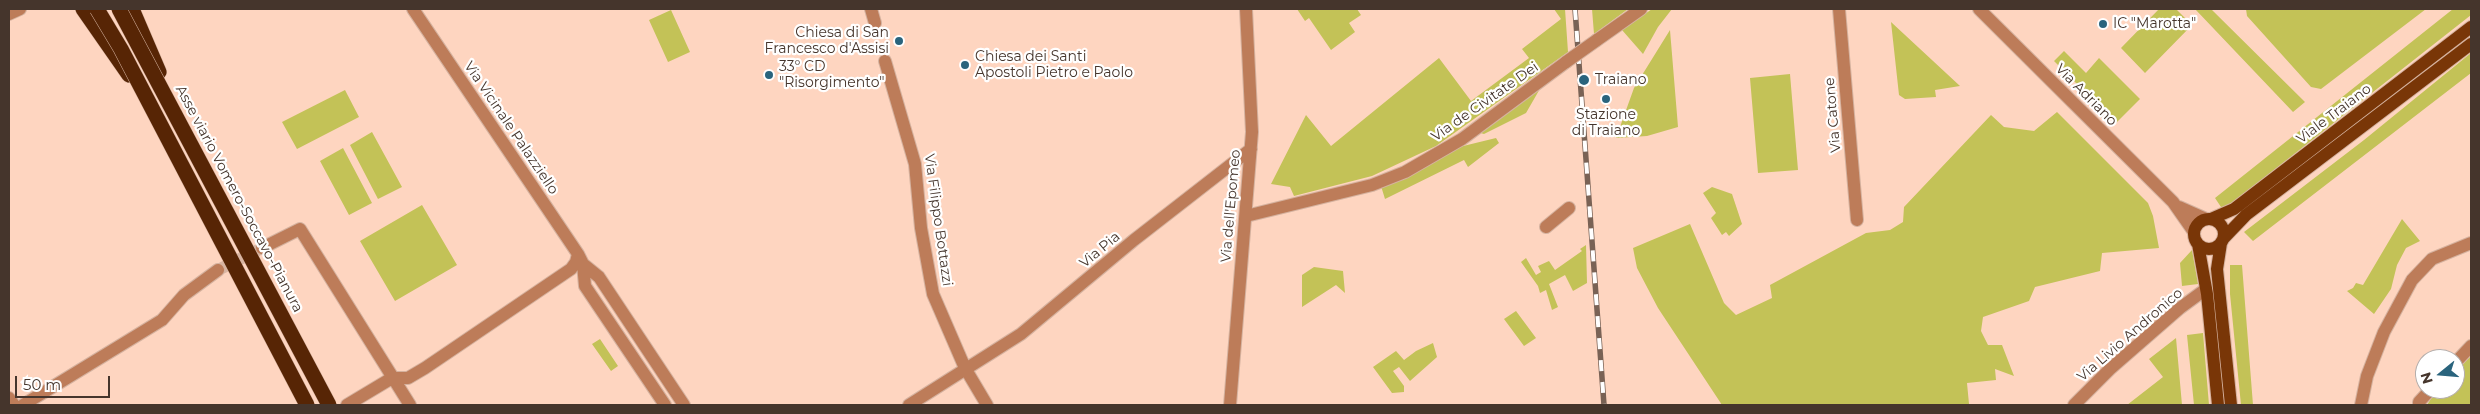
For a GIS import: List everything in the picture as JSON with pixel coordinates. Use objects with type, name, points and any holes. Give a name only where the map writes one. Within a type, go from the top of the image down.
[{"type":"highway","points":[[83,9],[149,104]]},
{"type":"highway","points":[[97,9],[307,405]]},
{"type":"highway","name":"Asse viario Vomero-Soccavo-Pianura","points":[[119,9],[175,110],[329,405]]},
{"type":"highway","points":[[132,9],[175,110]]},
{"type":"main road","name":"Viale Traiano","points":[[2208,219],[2234,209],[2471,27]]},
{"type":"main road","name":"Viale Traiano","points":[[2222,241],[2246,215],[2471,44]]},
{"type":"main road","points":[[2218,405],[2206,289],[2194,232],[2198,223],[2208,219],[2222,226],[2218,269],[2231,405]]},
{"type":"main road","points":[[2198,244],[2212,249],[2222,241]]},
{"type":"street","points":[[9,14],[20,9]]},
{"type":"street","name":"Via Vicinale Palazziello","points":[[413,9],[581,259],[599,277],[684,405]]},
{"type":"street","points":[[871,9],[875,23]]},
{"type":"street","name":"Via dell'Epomeo","points":[[1230,405],[1251,149],[1246,9]]},
{"type":"street","name":"Via de Civitate Dei","points":[[1246,216],[1372,185],[1405,172],[1462,140],[1566,62],[1641,9]]},
{"type":"street","name":"Via Catone","points":[[1839,9],[1857,220]]},
{"type":"street","name":"Via Adriano","points":[[1979,9],[2173,202],[2194,232]]},
{"type":"street","name":"Via Filippo Bottazzi","points":[[885,61],[915,164],[921,228],[934,294],[965,368],[987,405]]},
{"type":"street","name":"Via Pia","points":[[909,405],[1021,334],[1134,240],[1251,149]]},
{"type":"street","name":"Via Adriano","points":[[2173,202],[2189,213],[2208,219]]},
{"type":"street","points":[[1546,227],[1569,208]]},
{"type":"street","points":[[262,248],[300,229],[410,405]]},
{"type":"street","points":[[2360,405],[2367,376],[2384,332],[2412,280],[2432,259],[2471,243]]},
{"type":"street","points":[[347,405],[392,378],[408,378],[532,297],[581,259]]},
{"type":"street","name":"Via Vicinale Palazziello","points":[[581,259],[586,286],[665,405]]},
{"type":"street","points":[[23,405],[162,320],[184,294],[218,270]]},
{"type":"street","name":"Via Livio Andronico","points":[[2074,405],[2117,363],[2180,308],[2206,289]]},
{"type":"street","points":[[9,398],[14,405]]},
{"type":"shaded area","points":[[1297,9],[1357,9],[1361,15],[1349,23],[1355,32],[1331,50],[1309,18],[1305,21]]},
{"type":"shaded area","points":[[1554,9],[1565,9],[1568,52],[1436,146],[1372,176],[1294,196],[1290,187],[1271,184],[1306,115],[1331,146],[1439,58],[1471,101],[1529,58],[1522,49],[1561,19]]},
{"type":"shaded area","points":[[1592,9],[1628,9],[1594,34]]},
{"type":"shaded area","points":[[1652,9],[1672,9],[1658,27],[1643,54],[1622,30]]},
{"type":"shaded area","points":[[2159,9],[2176,9],[2192,25],[2145,73],[2121,48]]},
{"type":"shaded area","points":[[2195,9],[2211,9],[2305,102],[2293,112]]},
{"type":"shaded area","points":[[2246,9],[2426,9],[2321,89],[2311,87],[2247,16]]},
{"type":"shaded area","points":[[2453,9],[2471,9],[2471,15],[2223,210],[2215,198]]},
{"type":"shaded area","points":[[671,10],[690,52],[668,62],[649,20]]},
{"type":"shaded area","points":[[1891,22],[1960,86],[1935,90],[1936,97],[1905,99],[1899,95]]},
{"type":"shaded area","points":[[1670,30],[1678,127],[1647,136],[1616,138],[1634,88]]},
{"type":"shaded area","points":[[2064,51],[2086,73],[2099,58],[2140,99],[2116,123],[2054,61]]},
{"type":"shaded area","points":[[2471,53],[2471,73],[2253,241],[2244,232],[2364,140]]},
{"type":"shaded area","points":[[1790,74],[1798,170],[1758,173],[1750,78]]},
{"type":"shaded area","points":[[1541,87],[1526,113],[1484,134],[1477,132]]},
{"type":"shaded area","points":[[345,90],[359,117],[297,149],[282,122]]},
{"type":"shaded area","points":[[2057,112],[2148,203],[2153,216],[2159,248],[2102,253],[2100,271],[2035,287],[2029,301],[1983,317],[1981,331],[1988,345],[2002,345],[2014,376],[1995,369],[1996,380],[1967,383],[1969,404],[1722,405],[1658,308],[1637,268],[1633,248],[1690,224],[1724,303],[1736,315],[1772,298],[1770,285],[1866,233],[1890,230],[1903,222],[1904,207],[1991,115],[2004,127],[2034,131]]},
{"type":"shaded area","points":[[372,132],[402,187],[378,199],[350,145]]},
{"type":"shaded area","points":[[1496,138],[1499,143],[1468,167],[1464,160],[1385,199],[1381,186],[1451,149]]},
{"type":"shaded area","points":[[343,148],[372,203],[349,215],[320,161]]},
{"type":"shaded area","points":[[1712,187],[1732,194],[1742,224],[1729,236],[1726,232],[1722,235],[1711,218],[1716,213],[1703,193]]},
{"type":"shaded area","points":[[422,205],[457,265],[395,301],[360,241]]},
{"type":"shaded area","points":[[2402,219],[2420,241],[2406,248],[2397,265],[2391,289],[2374,314],[2347,291],[2353,288],[2356,283],[2363,285]]},
{"type":"shaded area","points":[[1586,245],[1587,283],[1573,291],[1565,275],[1549,284],[1558,307],[1552,310],[1546,290],[1540,293],[1538,286],[1521,262],[1526,258],[1536,275],[1541,272],[1538,266],[1549,261],[1555,270],[1582,251],[1580,249]]},
{"type":"shaded area","points":[[2192,250],[2198,284],[2182,286],[2180,263]]},
{"type":"shaded area","points":[[2230,265],[2242,265],[2253,405],[2241,405],[2230,294]]},
{"type":"shaded area","points":[[1314,267],[1343,271],[1345,293],[1336,285],[1302,307],[1302,275]]},
{"type":"shaded area","points":[[1516,311],[1536,338],[1524,346],[1504,319]]},
{"type":"shaded area","points":[[2203,333],[2209,405],[2194,405],[2187,335]]},
{"type":"shaded area","points":[[2176,338],[2182,405],[2127,405],[2163,377],[2149,359]]},
{"type":"shaded area","points":[[600,339],[618,366],[611,371],[592,344]]},
{"type":"shaded area","points":[[1433,343],[1437,357],[1410,381],[1399,367],[1393,371],[1404,386],[1404,392],[1392,393],[1373,367],[1396,351],[1404,360],[1416,351]]},
{"type":"shaded area","points":[[2471,356],[2471,405],[2427,405],[2431,399],[2465,399],[2465,362]]},
{"type":"tunnel","points":[[218,270],[258,250]]},
{"type":"railway","points":[[1575,9],[1604,405]]},
{"type":"place","name":"IC \"Marotta\"","points":[[2103,24]]},
{"type":"place","name":"Chiesa di San Francesco d'Assisi","points":[[899,41]]},
{"type":"place","name":"Chiesa dei Santi Apostoli Pietro e Paolo","points":[[965,65]]},
{"type":"place","name":"33° CD \"Risorgimento\"","points":[[769,75]]},
{"type":"place","name":"Traiano","points":[[1584,80]]},
{"type":"place","name":"Stazione di Traiano","points":[[1606,99]]}]
